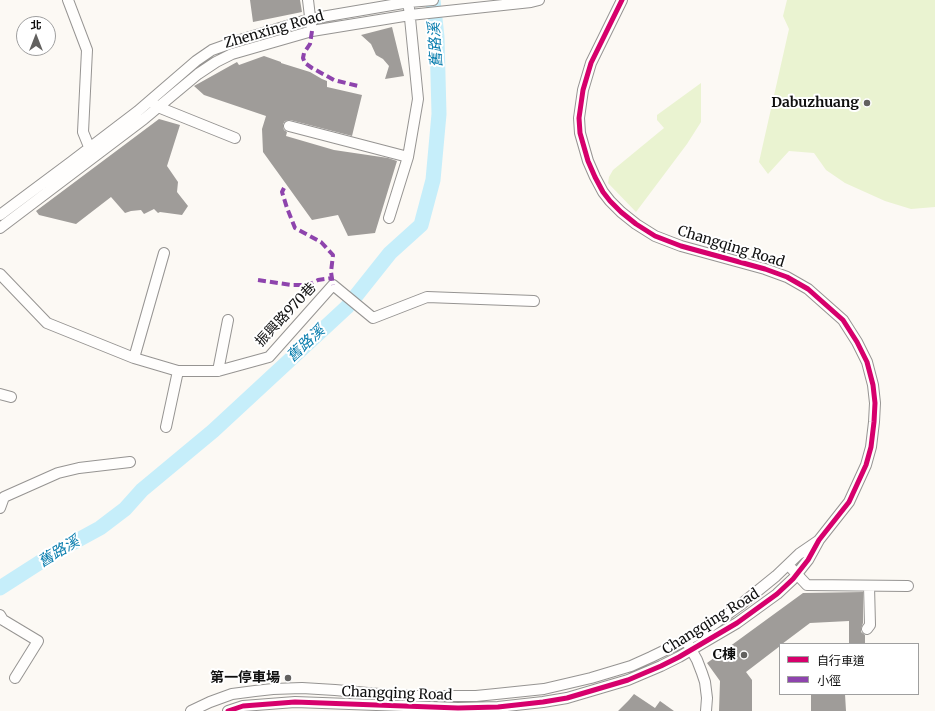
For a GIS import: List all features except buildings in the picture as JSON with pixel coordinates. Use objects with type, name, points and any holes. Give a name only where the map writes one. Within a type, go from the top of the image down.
[{"type":"street","points":[[68,0],[87,50],[83,132],[91,153]]},
{"type":"street","points":[[308,0],[312,31]]},
{"type":"street","name":"Zhenxing Road","points":[[0,228],[91,153],[196,61],[212,50],[310,19],[409,2],[433,0]]},
{"type":"street","name":"Zhenxing Road","points":[[0,216],[158,107],[198,74],[216,62],[232,54],[312,31],[410,15],[540,0]]},
{"type":"street","name":"Changqing Road","points":[[228,711],[243,706],[295,702],[342,708],[458,708],[476,710],[568,698],[628,680],[661,666],[692,650],[737,623],[777,594],[797,574],[808,560],[819,540],[849,502],[866,465],[871,447],[875,403],[873,385],[867,362],[857,342],[843,320],[808,289],[787,277],[765,269],[681,246],[655,236],[621,212],[603,192],[595,177],[588,161],[580,133],[579,118],[583,90],[591,63],[622,0]]},
{"type":"street","points":[[389,218],[408,157],[418,99],[409,2]]},
{"type":"street","points":[[151,100],[158,107],[235,138]]},
{"type":"street","points":[[289,126],[408,157]]},
{"type":"street","points":[[134,358],[164,253]]},
{"type":"street","name":"振興路970巷","points":[[0,274],[47,323],[134,358],[178,371],[218,371],[269,357],[333,285],[373,318],[427,297],[534,302]]},
{"type":"street","points":[[218,371],[228,320]]},
{"type":"street","points":[[166,427],[178,371]]},
{"type":"street","points":[[0,394],[11,397]]},
{"type":"street","points":[[0,508],[4,497],[58,473],[79,468],[130,462]]},
{"type":"street","name":"Changqing Road","points":[[191,711],[232,694],[255,691],[302,688],[379,694],[476,696],[544,689],[585,680],[631,666],[651,658],[703,632],[776,576],[799,554],[819,540]]},
{"type":"street","points":[[788,565],[807,586],[908,586]]},
{"type":"street","points":[[868,629],[870,625],[869,586]]},
{"type":"street","points":[[2,617],[38,641],[15,678]]},
{"type":"street","points":[[686,640],[692,650],[705,682],[707,698],[706,711]]},
{"type":"street","points":[[281,689],[281,703]]},
{"type":"street","points":[[476,696],[476,710]]},
{"type":"green space","points":[[787,0],[935,0],[935,207],[911,209],[885,201],[845,183],[826,170],[814,153],[789,151],[768,174],[759,162],[789,29],[783,16]]},
{"type":"green space","points":[[701,83],[701,122],[687,144],[636,212],[608,183],[609,177],[613,170],[664,128],[657,120],[657,115]]},
{"type":"waterway","name":"舊路溪","points":[[0,588],[56,552],[100,528],[125,509],[142,490],[213,431],[347,307],[390,253],[421,225],[433,180],[439,114],[437,37],[433,0]]},
{"type":"marked path","points":[[312,31],[310,44],[304,53],[303,58],[305,63],[334,80],[358,86]]},
{"type":"marked path","points":[[284,188],[282,192],[295,228],[321,242],[333,255],[331,272],[333,285]]},
{"type":"marked path","points":[[258,280],[292,285],[308,285],[318,280],[332,278]]},
{"type":"cycle path","points":[[228,711],[243,706],[295,702],[458,708],[498,707],[567,698],[628,680],[679,657],[737,623],[777,594],[793,579],[808,560],[819,540],[849,502],[866,465],[871,447],[875,403],[873,385],[867,362],[857,342],[843,320],[808,289],[787,277],[765,269],[681,246],[655,236],[621,212],[603,192],[595,177],[588,161],[580,133],[579,118],[583,90],[591,63],[622,0]]},
{"type":"place","name":"Dabuzhuang","points":[[867,103]]},
{"type":"place","name":"C棟","points":[[744,655]]},
{"type":"place","name":"第一停車場","points":[[288,678]]}]
